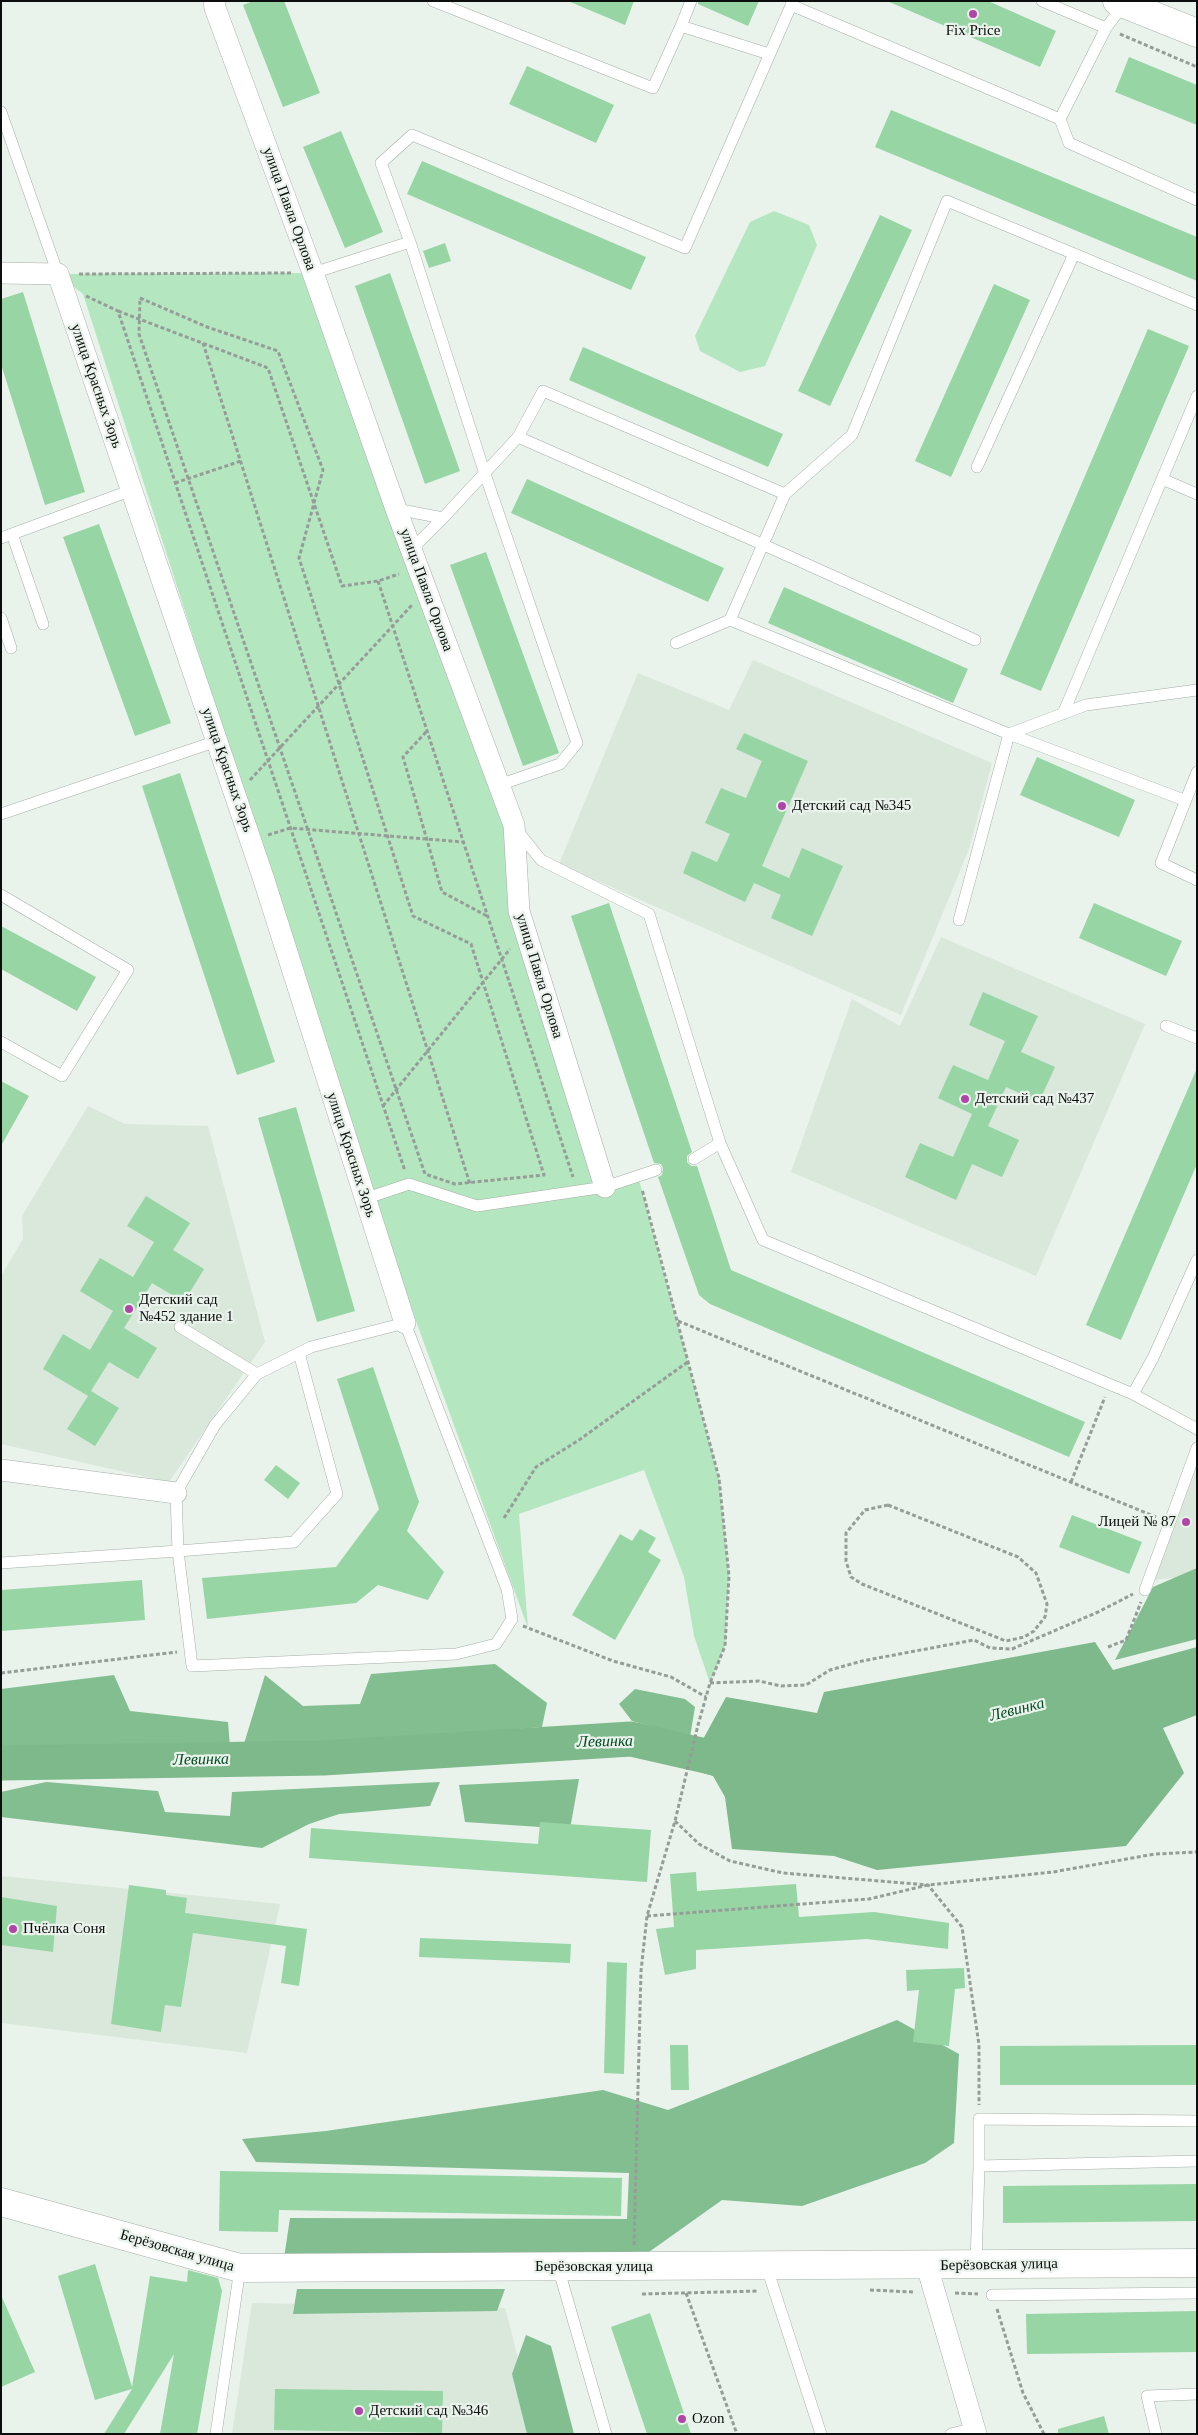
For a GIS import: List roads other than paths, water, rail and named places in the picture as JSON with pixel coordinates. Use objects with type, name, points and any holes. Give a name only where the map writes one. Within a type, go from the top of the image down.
[{"type":"street","name":"улица Павла Орлова","points":[[214,1],[214,8],[313,273],[396,509],[514,826],[519,911],[605,1188]]},
{"type":"street","points":[[1120,3],[1197,34]]},
{"type":"street","points":[[1,273],[68,277]]},
{"type":"street","name":"улица Красных Зорь","points":[[68,277],[132,490],[236,796],[405,1323]]},
{"type":"street","points":[[1,1470],[176,1493]]},
{"type":"street","name":"Берёзовская улица","points":[[1,2202],[240,2268],[633,2266],[770,2278],[976,2264],[1197,2263]]},
{"type":"street","points":[[927,2266],[975,2431]]},
{"type":"lane","points":[[433,1],[654,88],[691,1]]},
{"type":"lane","points":[[1042,1],[1106,28]]},
{"type":"lane","points":[[499,785],[560,764],[577,743],[485,474],[410,242],[381,163],[412,135],[685,248],[792,3],[1060,119],[1069,143],[1197,200]]},
{"type":"lane","points":[[1060,119],[1120,3]]},
{"type":"lane","points":[[681,26],[769,54]]},
{"type":"lane","points":[[1,112],[68,277]]},
{"type":"lane","points":[[676,643],[730,620],[764,545],[784,494],[852,435],[947,201],[1197,306]]},
{"type":"lane","points":[[313,273],[410,242]]},
{"type":"lane","points":[[977,467],[1074,254]]},
{"type":"lane","points":[[412,550],[518,437],[542,391],[784,494]]},
{"type":"lane","points":[[1063,714],[1197,396]]},
{"type":"lane","points":[[518,437],[975,640]]},
{"type":"lane","points":[[1162,479],[1197,494]]},
{"type":"lane","points":[[43,624],[7,536],[132,490]]},
{"type":"lane","points":[[396,509],[443,518]]},
{"type":"lane","points":[[1,618],[11,648]]},
{"type":"lane","points":[[730,620],[1009,734],[1184,800]]},
{"type":"lane","points":[[1009,734],[1086,705],[1197,690]]},
{"type":"lane","points":[[959,920],[1009,734]]},
{"type":"lane","points":[[1,814],[217,740]]},
{"type":"lane","points":[[1197,772],[1160,863],[1197,880]]},
{"type":"lane","points":[[514,826],[541,860],[648,914],[720,1144],[763,1240],[1133,1394],[1197,1429]]},
{"type":"lane","points":[[1,895],[128,970],[62,1076],[1,1042]]},
{"type":"lane","points":[[1166,1026],[1197,1038]]},
{"type":"lane","points":[[694,1159],[720,1144]]},
{"type":"lane","points":[[364,1199],[409,1184],[477,1206],[605,1188],[656,1170]]},
{"type":"lane","points":[[1133,1394],[1153,1358],[1197,1260]]},
{"type":"lane","points":[[405,1323],[507,1589],[512,1619],[496,1644],[456,1654],[192,1666],[178,1551],[176,1493],[215,1425],[258,1374],[299,1353],[311,1346],[405,1323]]},
{"type":"lane","points":[[180,1327],[258,1374]]},
{"type":"lane","points":[[1,1564],[294,1542],[337,1494],[299,1353]]},
{"type":"lane","points":[[1145,1590],[1197,1448]]},
{"type":"lane","points":[[976,2264],[979,2119],[1197,2121]]},
{"type":"lane","points":[[979,2166],[1197,2161]]},
{"type":"lane","points":[[558,2267],[606,2434]]},
{"type":"lane","points":[[216,2434],[240,2268]]},
{"type":"lane","points":[[770,2278],[821,2434]]},
{"type":"lane","points":[[992,2295],[1197,2293]]},
{"type":"lane","points":[[1156,2434],[1147,2396],[1197,2394]]},
{"type":"lane","points":[[951,2434],[975,2431]]},
{"type":"water","points":[[1095,1642],[1113,1670],[1197,1647],[1197,1715],[1163,1728],[1184,1773],[1126,1846],[877,1870],[834,1856],[732,1849],[725,1797],[713,1776],[693,1770],[695,1754],[726,1697],[817,1713],[824,1692]]},
{"type":"waterway","name":"Левинка","points":[[1,1763],[323,1758],[631,1739],[719,1759],[742,1759]]},
{"type":"place","name":"Fix Price","points":[[973,14]]},
{"type":"place","name":"Детский сад №345","points":[[782,806]]},
{"type":"place","name":"Детский сад №437","points":[[965,1099]]},
{"type":"place","name":"Детский сад №452 здание 1","points":[[129,1309]]},
{"type":"place","name":"Лицей № 87","points":[[1186,1522]]},
{"type":"place","name":"Пчёлка Соня","points":[[13,1929]]},
{"type":"place","name":"Детский сад №346","points":[[359,2411]]},
{"type":"place","name":"Ozon","points":[[682,2419]]}]
